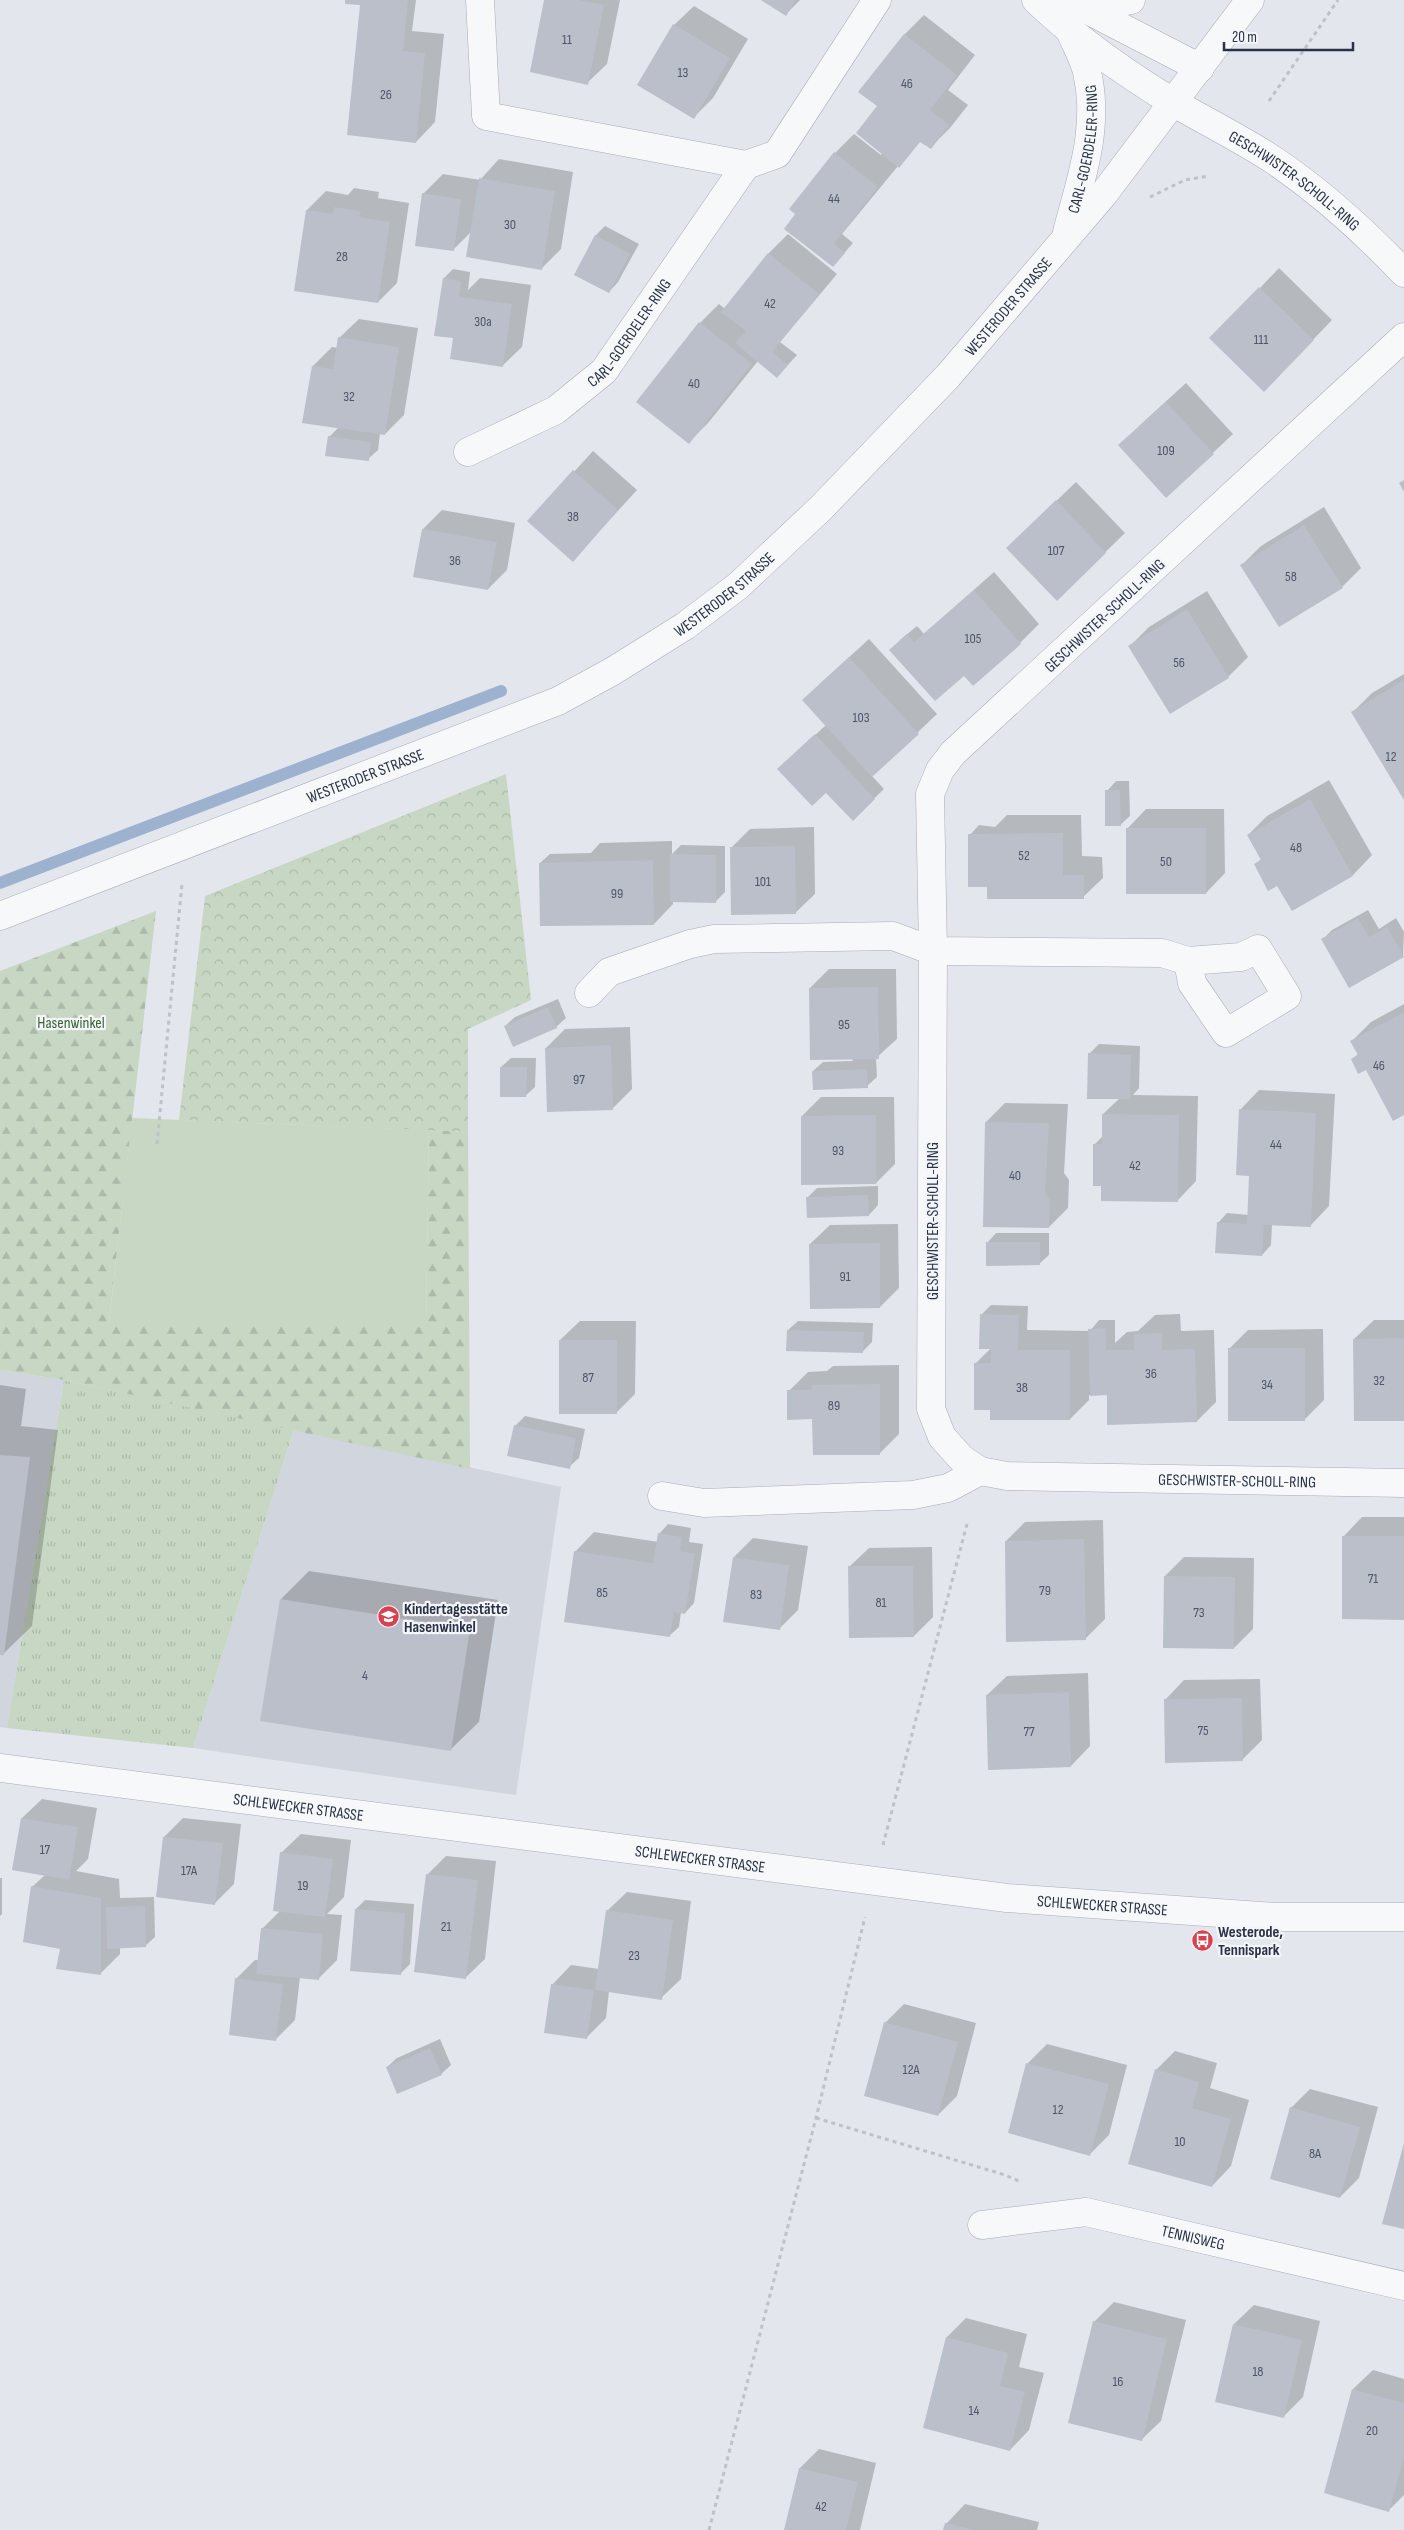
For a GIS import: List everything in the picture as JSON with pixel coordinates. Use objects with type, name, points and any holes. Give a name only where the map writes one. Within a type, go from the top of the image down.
[{"type":"street","points":[[480,0],[486,116],[746,165],[777,154],[877,0]]},
{"type":"street","name":"CARL-GOERDELER-RING","points":[[1036,0],[1071,33],[1174,102]]},
{"type":"street","points":[[1060,0],[1086,9],[1200,68]]},
{"type":"street","points":[[1086,9],[1131,0]]},
{"type":"street","name":"WESTERODER STRASSE","points":[[0,916],[558,701],[613,671],[686,626],[738,586],[821,508],[948,376],[1103,195],[1250,0]]},
{"type":"street","name":"CARL-GOERDELER-RING","points":[[1066,238],[1081,179],[1093,119],[1087,71],[1071,33]]},
{"type":"street","name":"GESCHWISTER-SCHOLL-RING","points":[[1174,102],[1274,161],[1325,198],[1376,244],[1404,273]]},
{"type":"street","name":"CARL-GOERDELER-RING","points":[[468,452],[556,410],[604,371],[746,165]]},
{"type":"street","name":"GESCHWISTER-SCHOLL-RING","points":[[1404,337],[953,753],[940,770],[930,794],[933,951],[931,1409],[942,1437],[962,1459],[980,1471],[1015,1476],[1404,1483]]},
{"type":"street","points":[[589,993],[609,972],[690,944],[714,939],[893,936],[933,951],[1162,952],[1188,961]]},
{"type":"street","points":[[662,1496],[704,1504],[913,1495],[948,1488],[980,1471]]},
{"type":"street","name":"SCHLEWECKER STRASSE","points":[[0,1768],[1007,1898],[1202,1914],[1275,1917],[1404,1917]]},
{"type":"street","name":"TENNISWEG","points":[[982,2225],[1086,2212],[1404,2286]]},
{"type":"path","points":[[1269,101],[1338,0]]},
{"type":"path","points":[[157,1144],[182,883]]},
{"type":"path","points":[[709,2530],[816,2118],[874,1881],[980,1471]]},
{"type":"path","points":[[816,2118],[1005,2175],[1023,2184]]},
{"type":"shaded area","points":[[0,1370],[64,1380],[7,1728],[0,1727]]},
{"type":"shaded area","name":"Kindertagesstätte Hasenwinkel","points":[[294,1429],[561,1487],[516,1795],[193,1748]]},
{"type":"green space","points":[[506,774],[531,1000],[468,1029],[468,1132],[179,1120],[205,896]]},
{"type":"green space","name":"Hasenwinkel","points":[[156,911],[109,1322],[426,1323],[429,1130],[468,1132],[470,1469],[64,1380],[0,1370],[0,971]]},
{"type":"green space","points":[[132,1118],[429,1130],[426,1323],[109,1323]]},
{"type":"green space","points":[[64,1380],[294,1429],[193,1748],[7,1728]]},
{"type":"building","points":[[345,0],[408,0],[403,51],[425,53],[416,143],[347,135],[360,5],[345,4]]},
{"type":"building","points":[[544,0],[579,0],[604,5],[588,85],[530,72]]},
{"type":"building","points":[[761,0],[796,0],[786,16]]},
{"type":"building","points":[[673,24],[730,58],[694,119],[637,85]]},
{"type":"building","points":[[904,34],[957,75],[930,110],[949,125],[931,149],[920,142],[899,168],[856,133],[877,106],[858,92]]},
{"type":"building","points":[[834,152],[878,187],[834,244],[845,253],[833,267],[784,229],[795,214],[789,209]]},
{"type":"building","points":[[479,178],[555,191],[542,270],[466,257]]},
{"type":"building","points":[[422,193],[461,199],[454,251],[415,246]]},
{"type":"building","points":[[334,207],[361,211],[359,217],[390,222],[378,303],[294,291],[306,210],[333,214]]},
{"type":"building","points":[[595,235],[630,254],[609,293],[574,275]]},
{"type":"building","points":[[768,253],[819,294],[772,352],[788,365],[777,378],[735,343],[746,331],[721,312]]},
{"type":"building","points":[[443,278],[461,281],[459,297],[512,304],[503,367],[450,359],[453,338],[434,336]]},
{"type":"building","points":[[1259,287],[1314,340],[1264,392],[1209,338]]},
{"type":"building","points":[[699,322],[752,364],[689,444],[636,402]]},
{"type":"building","points":[[338,337],[399,347],[385,435],[302,423],[312,366],[333,369]]},
{"type":"building","points":[[1166,402],[1214,454],[1166,498],[1118,445]]},
{"type":"building","points":[[328,436],[371,442],[369,461],[325,456]]},
{"type":"building","points":[[573,470],[618,510],[573,562],[527,521]]},
{"type":"building","points":[[1404,480],[1404,492],[1399,483]]},
{"type":"building","points":[[1056,500],[1106,553],[1057,601],[1006,548]]},
{"type":"building","points":[[1304,525],[1343,588],[1279,627],[1240,565]]},
{"type":"building","points":[[422,529],[497,542],[488,590],[413,577]]},
{"type":"building","points":[[974,590],[1021,644],[973,686],[964,676],[935,701],[889,650],[907,634],[914,642]]},
{"type":"building","points":[[1187,609],[1229,678],[1170,714],[1128,646]]},
{"type":"building","points":[[849,657],[919,734],[872,777],[802,700]]},
{"type":"building","points":[[1404,680],[1404,800],[1351,712]]},
{"type":"building","points":[[815,734],[875,799],[853,821],[826,793],[812,806],[777,769]]},
{"type":"building","points":[[1105,790],[1120,790],[1121,826],[1105,826]]},
{"type":"building","points":[[1310,799],[1353,876],[1292,911],[1277,886],[1268,891],[1254,864],[1261,860],[1247,835]]},
{"type":"building","points":[[1126,828],[1206,828],[1206,894],[1126,894]]},
{"type":"building","points":[[1063,833],[1063,875],[1084,875],[1084,899],[987,899],[987,887],[968,887],[968,834]]},
{"type":"building","points":[[795,846],[796,914],[731,915],[730,847]]},
{"type":"building","points":[[670,854],[716,855],[716,903],[670,902]]},
{"type":"building","points":[[653,860],[654,925],[540,926],[539,863]]},
{"type":"building","points":[[1358,918],[1369,937],[1387,927],[1404,957],[1349,988],[1321,939]]},
{"type":"building","points":[[878,987],[879,1059],[810,1060],[809,988]]},
{"type":"building","points":[[548,1007],[557,1028],[513,1047],[504,1026]]},
{"type":"building","points":[[1404,1012],[1404,1115],[1393,1121],[1366,1070],[1358,1074],[1351,1059],[1358,1055],[1350,1041]]},
{"type":"building","points":[[611,1045],[613,1110],[547,1112],[545,1048]]},
{"type":"building","points":[[1088,1053],[1131,1055],[1130,1099],[1087,1099]]},
{"type":"building","points":[[500,1067],[527,1067],[526,1097],[500,1097]]},
{"type":"building","points":[[867,1069],[868,1088],[813,1090],[812,1071]]},
{"type":"building","points":[[1239,1109],[1316,1113],[1311,1227],[1264,1225],[1262,1256],[1215,1253],[1217,1222],[1247,1224],[1249,1176],[1236,1175]]},
{"type":"building","points":[[1102,1114],[1179,1115],[1178,1202],[1101,1201],[1101,1186],[1093,1186],[1093,1144],[1102,1144]]},
{"type":"building","points":[[876,1115],[876,1184],[801,1185],[801,1116]]},
{"type":"building","points":[[985,1122],[1049,1123],[1045,1193],[1050,1200],[1049,1228],[983,1227]]},
{"type":"building","points":[[868,1195],[869,1216],[807,1218],[806,1197]]},
{"type":"building","points":[[986,1242],[1040,1242],[1040,1265],[986,1266]]},
{"type":"building","points":[[880,1243],[880,1308],[810,1309],[809,1244]]},
{"type":"building","points":[[980,1314],[1019,1315],[1018,1350],[1070,1350],[1070,1420],[990,1420],[990,1410],[974,1410],[974,1363],[991,1363],[991,1349],[979,1349]]},
{"type":"building","points":[[1106,1328],[1106,1350],[1134,1350],[1134,1334],[1162,1333],[1162,1350],[1195,1349],[1197,1422],[1107,1425],[1107,1395],[1090,1396],[1088,1329]]},
{"type":"building","points":[[787,1330],[864,1332],[863,1353],[786,1351]]},
{"type":"building","points":[[1404,1338],[1404,1421],[1354,1421],[1353,1339]]},
{"type":"building","points":[[559,1340],[617,1340],[617,1414],[559,1414]]},
{"type":"building","points":[[1228,1348],[1305,1348],[1305,1421],[1228,1421]]},
{"type":"building","points":[[880,1384],[880,1455],[813,1455],[812,1419],[787,1420],[787,1390],[812,1390],[812,1385]]},
{"type":"building","points":[[514,1425],[576,1438],[570,1469],[507,1456]]},
{"type":"building","points":[[0,1455],[30,1457],[4,1655],[0,1655]]},
{"type":"building","points":[[658,1533],[682,1537],[680,1551],[695,1554],[685,1614],[674,1612],[670,1637],[564,1622],[574,1551],[653,1563]]},
{"type":"building","points":[[1342,1536],[1404,1536],[1404,1620],[1342,1619]]},
{"type":"building","points":[[1084,1539],[1086,1640],[1006,1642],[1005,1541]]},
{"type":"building","points":[[733,1557],[789,1565],[780,1630],[723,1622]]},
{"type":"building","points":[[848,1566],[913,1566],[914,1637],[849,1638]]},
{"type":"building","points":[[1164,1576],[1235,1577],[1234,1649],[1163,1648]]},
{"type":"building","points":[[280,1599],[470,1629],[451,1751],[260,1721]]},
{"type":"building","points":[[1069,1692],[1071,1767],[988,1770],[986,1695]]},
{"type":"building","points":[[1242,1698],[1243,1761],[1165,1763],[1164,1699]]},
{"type":"building","points":[[21,1818],[78,1827],[69,1880],[12,1870]]},
{"type":"building","points":[[163,1837],[223,1843],[215,1905],[156,1897]]},
{"type":"building","points":[[280,1852],[333,1859],[325,1917],[273,1911]]},
{"type":"building","points":[[426,1874],[478,1880],[466,1979],[414,1972]]},
{"type":"building","points":[[31,1886],[101,1898],[101,1975],[56,1969],[60,1949],[23,1942]]},
{"type":"building","points":[[145,1906],[146,1947],[107,1949],[106,1907]]},
{"type":"building","points":[[355,1909],[405,1913],[401,1975],[350,1971]]},
{"type":"building","points":[[606,1910],[673,1920],[662,2000],[595,1990]]},
{"type":"building","points":[[261,1928],[323,1934],[319,1980],[256,1974]]},
{"type":"building","points":[[235,1978],[283,1984],[276,2041],[229,2035]]},
{"type":"building","points":[[551,1984],[594,1990],[587,2039],[544,2033]]},
{"type":"building","points":[[884,2022],[958,2042],[938,2116],[864,2096]]},
{"type":"building","points":[[430,2048],[442,2075],[397,2094],[386,2067]]},
{"type":"building","points":[[1026,2063],[1109,2084],[1090,2156],[1008,2133]]},
{"type":"building","points":[[1155,2069],[1199,2082],[1192,2108],[1231,2119],[1212,2187],[1128,2164]]},
{"type":"building","points":[[1290,2107],[1360,2127],[1340,2198],[1270,2179]]},
{"type":"building","points":[[1404,2143],[1404,2229],[1382,2224]]},
{"type":"building","points":[[1093,2321],[1167,2339],[1142,2441],[1068,2423]]},
{"type":"building","points":[[1233,2324],[1302,2340],[1284,2418],[1215,2402]]},
{"type":"building","points":[[946,2337],[1008,2353],[1000,2386],[1025,2392],[1010,2451],[923,2428]]},
{"type":"building","points":[[1352,2389],[1404,2403],[1404,2457],[1389,2512],[1324,2493]]},
{"type":"building","points":[[799,2468],[858,2482],[846,2530],[784,2530]]},
{"type":"building","points":[[945,2523],[971,2529],[971,2530],[943,2530]]},
{"type":"waterway","points":[[0,883],[501,691]]},
{"type":"place","name":"Kindertagesstätte Hasenwinkel","points":[[388,1617]]},
{"type":"place","name":"Westerode, Tennispark","points":[[1202,1940]]}]
